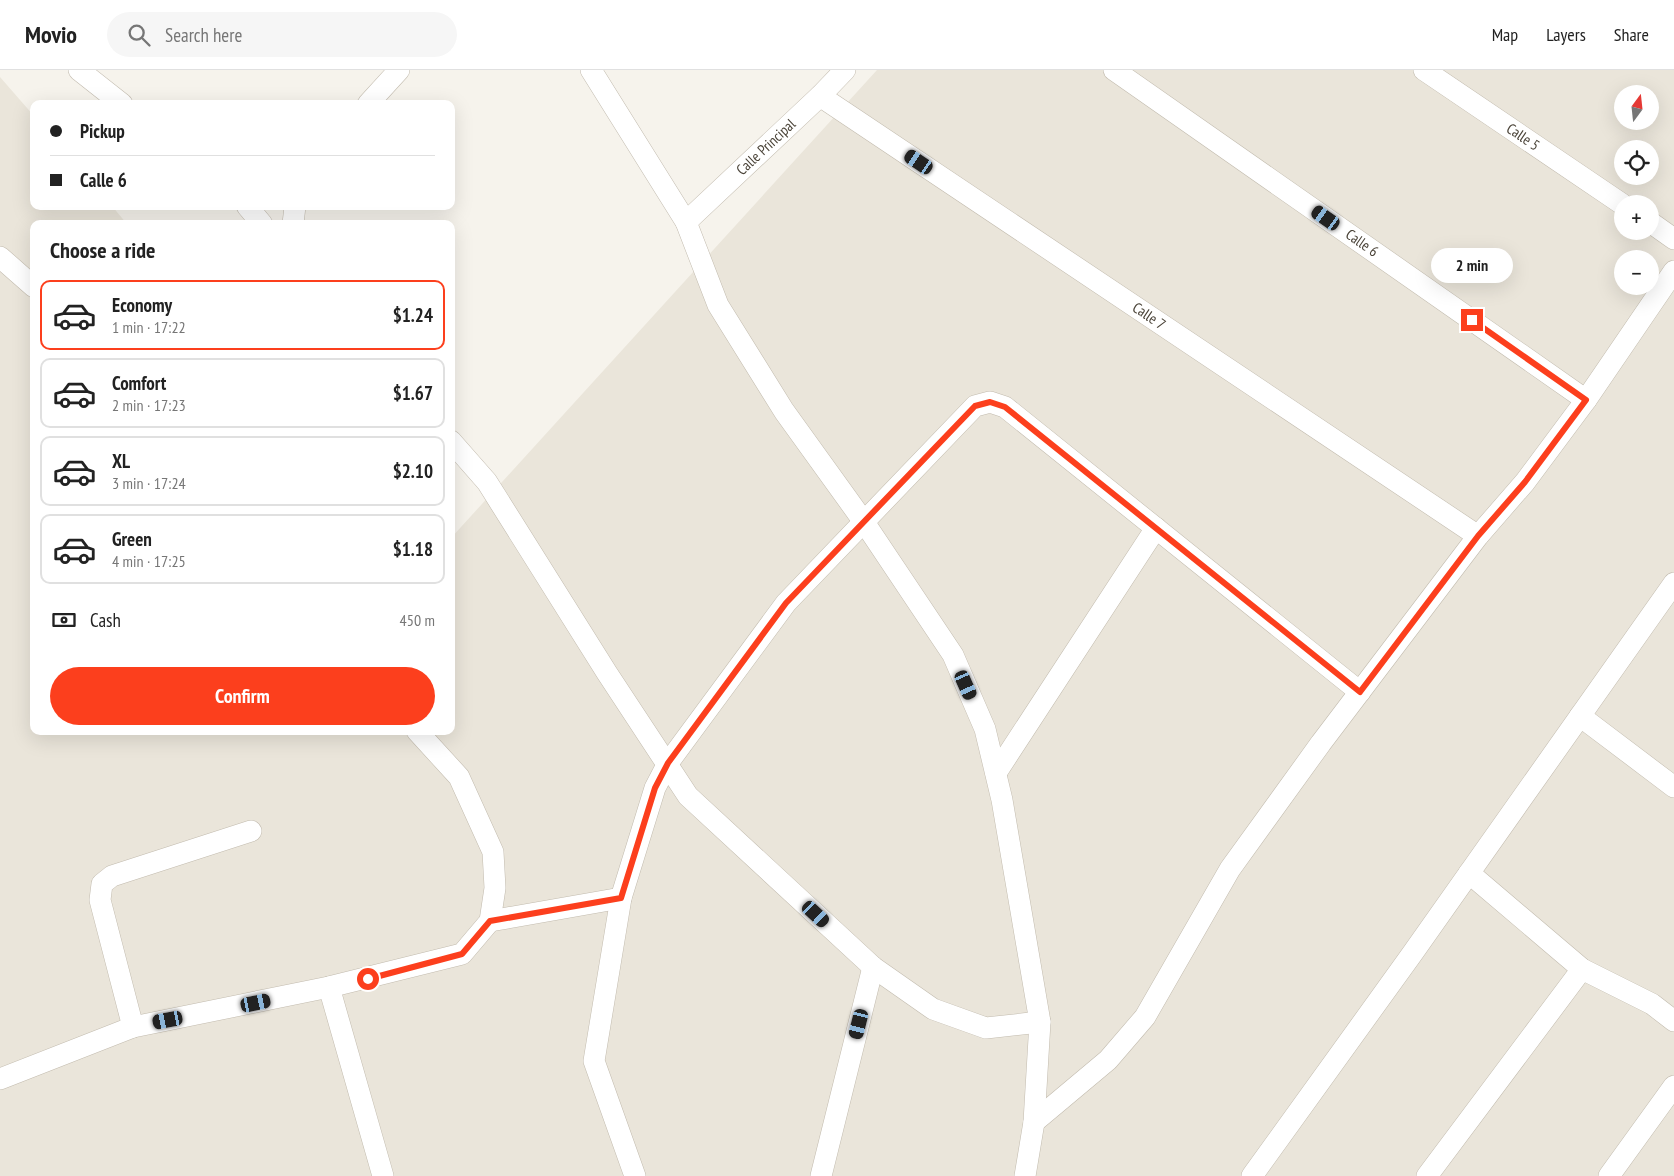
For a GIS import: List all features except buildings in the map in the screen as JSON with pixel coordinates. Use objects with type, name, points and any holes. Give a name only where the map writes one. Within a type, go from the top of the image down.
[{"type":"street","points":[[79,70],[117,100]]},
{"type":"street","points":[[372,100],[399,70]]},
{"type":"street","points":[[590,70],[686,222],[718,305],[784,411],[864,522],[953,655],[985,729],[1002,800],[1040,1022],[1034,1122],[1025,1176]]},
{"type":"street","name":"Calle Principal","points":[[686,222],[820,96],[844,70]]},
{"type":"street","name":"Calle 6","points":[[1114,70],[1586,400]]},
{"type":"street","name":"Calle 5","points":[[1424,70],[1614,199]]},
{"type":"street","name":"Calle 7","points":[[820,96],[1478,536]]},
{"type":"street","points":[[250,210],[259,220]]},
{"type":"street","points":[[1659,228],[1674,239]]},
{"type":"street","points":[[0,257],[30,283]]},
{"type":"street","points":[[1034,1122],[1108,1060],[1145,1017],[1230,869],[1321,743],[1478,536],[1525,482],[1586,400],[1674,271]]},
{"type":"street","points":[[634,1176],[594,1061],[621,898],[655,788],[668,763],[786,603],[975,406],[990,402],[1005,407],[1360,692]]},
{"type":"street","points":[[455,445],[487,482],[607,673],[688,796],[873,967],[933,1009],[986,1028],[1040,1022]]},
{"type":"street","points":[[996,773],[1156,528]]},
{"type":"street","points":[[1252,1176],[1674,583]]},
{"type":"street","points":[[1580,716],[1674,787]]},
{"type":"street","points":[[0,1079],[133,1027],[329,987],[462,954],[490,921],[495,888],[493,852],[459,777],[421,735]]},
{"type":"street","points":[[133,1027],[100,900],[102,884],[112,876],[251,831]]},
{"type":"street","points":[[1469,873],[1582,969],[1652,1004],[1674,1021]]},
{"type":"street","points":[[490,921],[621,898]]},
{"type":"street","points":[[822,1176],[873,967]]},
{"type":"street","points":[[1427,1176],[1582,969]]},
{"type":"street","points":[[329,987],[383,1176]]},
{"type":"street","points":[[1608,1176],[1674,1086]]},
{"type":"shaded area","points":[[877,70],[1674,70],[1674,1176],[0,1176],[0,77],[30,111],[30,210],[115,210],[124,220],[30,220],[30,735],[455,735],[455,534]]},
{"type":"route","points":[[368,979],[462,954],[490,921],[621,898],[655,788],[668,763],[786,603],[975,406],[990,402],[1005,407],[1360,692],[1478,536],[1525,482],[1586,400],[1472,320]]}]
